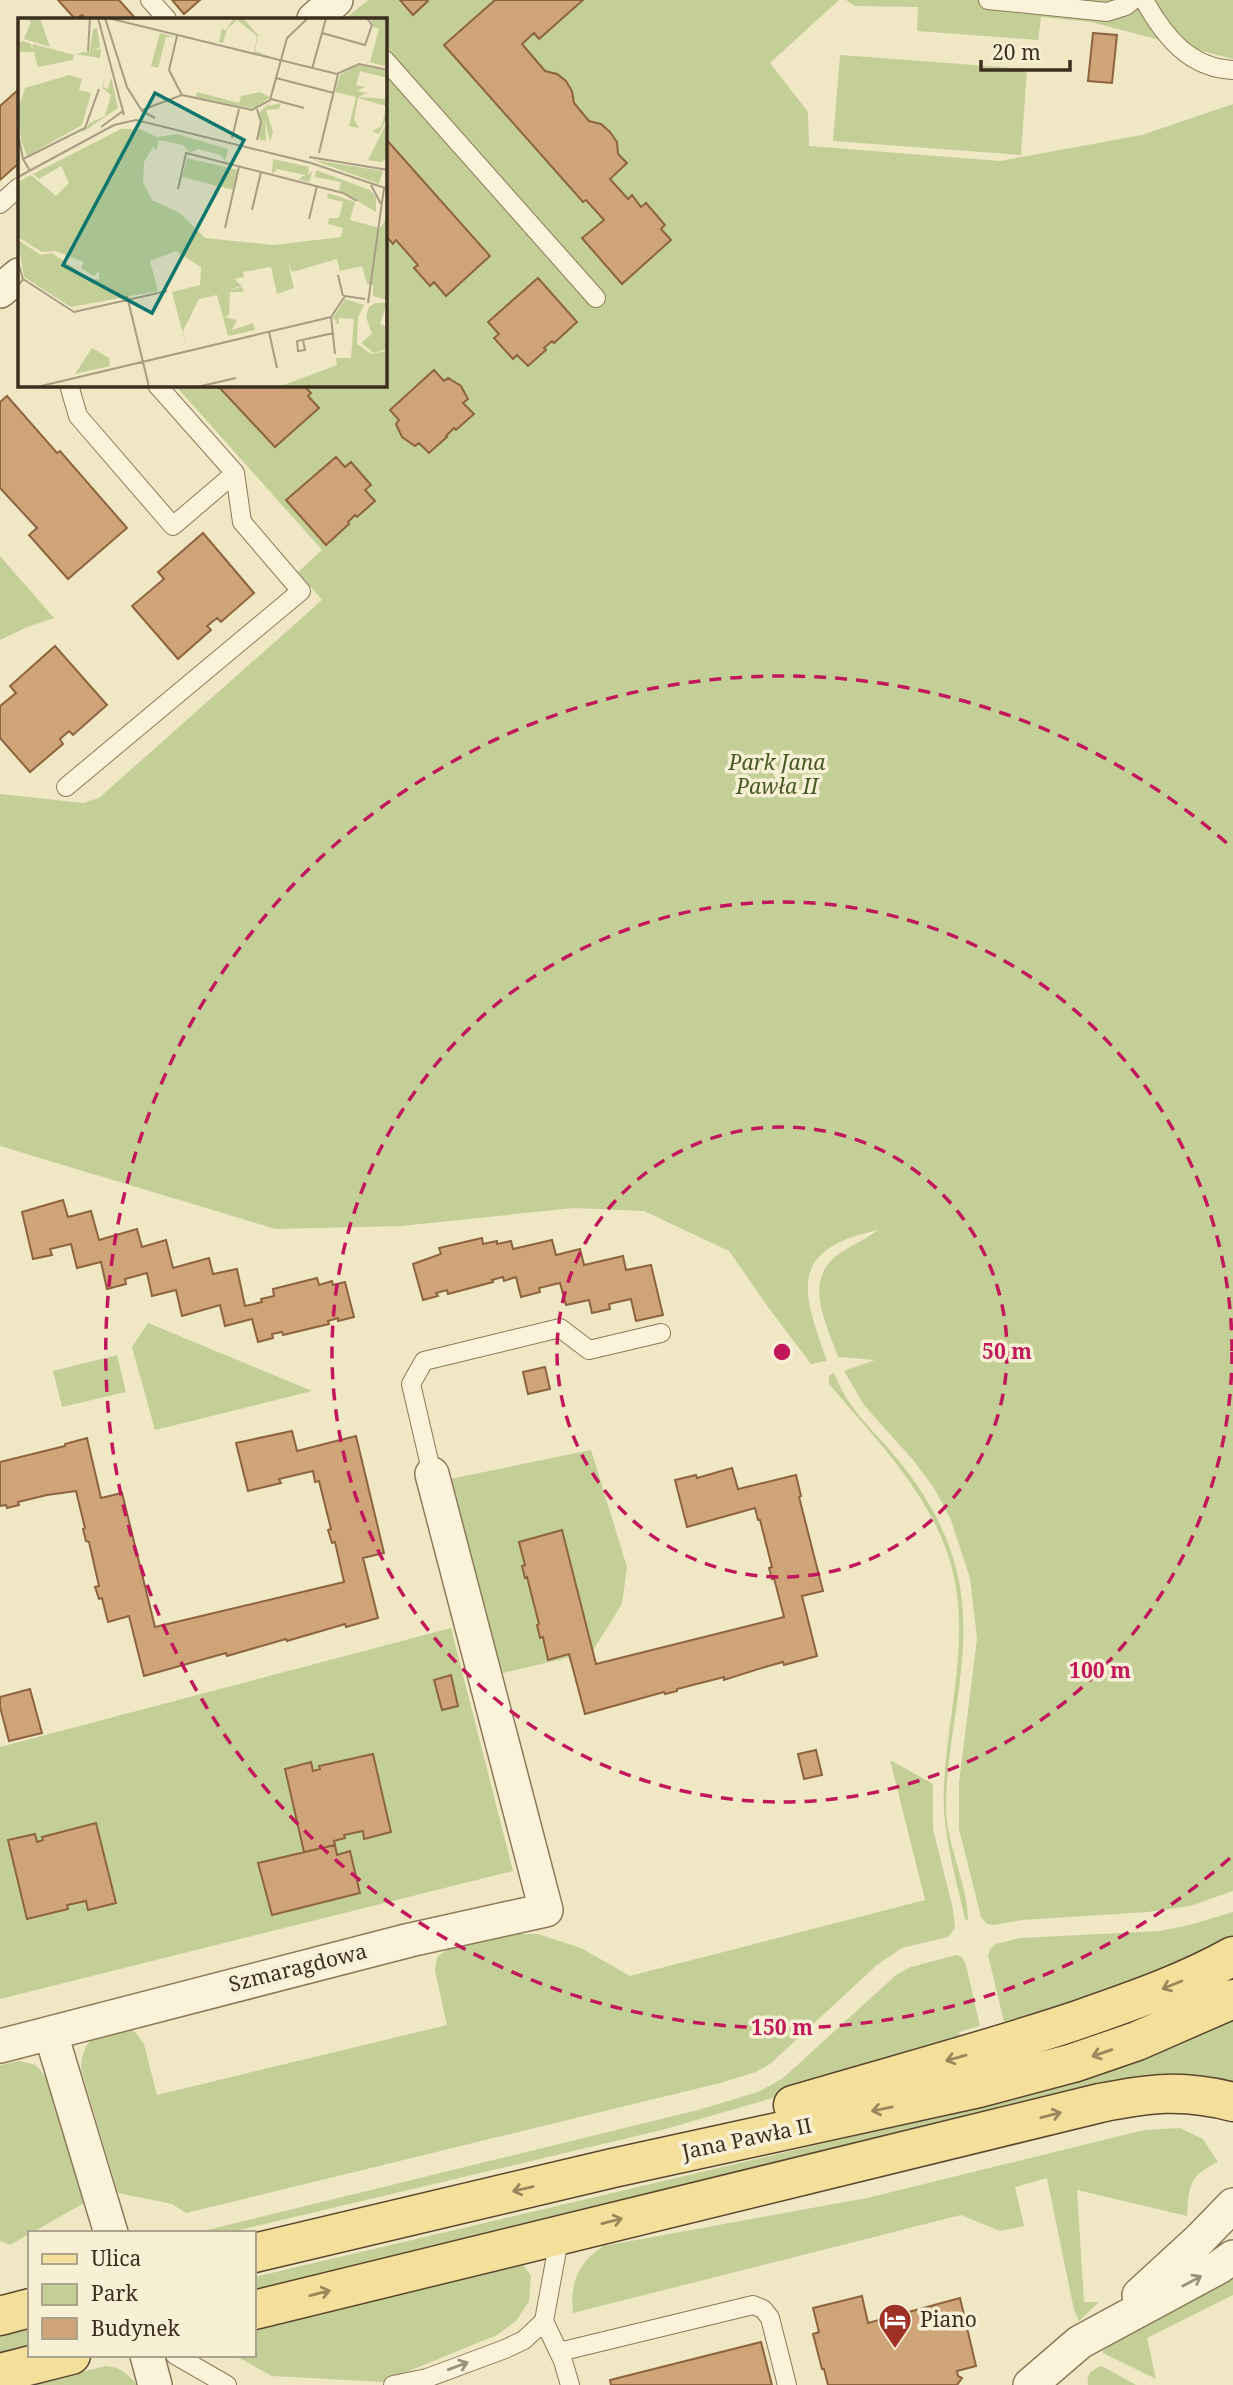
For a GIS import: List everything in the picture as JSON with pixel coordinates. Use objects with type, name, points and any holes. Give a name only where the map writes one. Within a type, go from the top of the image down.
[{"type":"main road","points":[[613,2168],[761,2114],[1021,2039],[1127,2003],[1185,1980],[1233,1956]]},
{"type":"main road","name":"Jana Pawła II","points":[[256,2253],[613,2168],[979,2088],[1060,2067],[1137,2041],[1233,1999]]},
{"type":"main road","points":[[256,2310],[1133,2097],[1180,2092],[1233,2102]]},
{"type":"main road","points":[[0,2316],[28,2309]]},
{"type":"main road","points":[[0,2373],[63,2357]]},
{"type":"street","points":[[0,291],[18,276]]},
{"type":"street","name":"Szmaragdowa","points":[[0,2046],[220,1987],[546,1910],[432,1474]]},
{"type":"street","points":[[51,2034],[110,2231]]},
{"type":"street","points":[[1103,2328],[1233,2205]]},
{"type":"street","points":[[1030,2385],[1080,2342],[1233,2257]]},
{"type":"street","points":[[148,2357],[155,2385]]},
{"type":"lane","points":[[150,0],[166,18]]},
{"type":"lane","points":[[988,0],[1107,12],[1126,6],[1133,0]]},
{"type":"lane","points":[[1144,0],[1160,29],[1190,57],[1213,69],[1233,70]]},
{"type":"lane","points":[[387,62],[596,299]]},
{"type":"lane","points":[[0,204],[18,188]]},
{"type":"lane","points":[[70,387],[78,416],[173,526],[235,473]]},
{"type":"lane","points":[[66,787],[300,591],[242,522],[235,473],[159,387]]},
{"type":"lane","points":[[432,1474],[411,1384],[424,1361],[560,1328],[589,1350],[661,1333]]},
{"type":"lane","points":[[393,2385],[428,2381],[524,2340],[544,2321],[560,2234]]},
{"type":"lane","points":[[559,2352],[753,2305],[763,2309],[770,2318],[786,2385]]},
{"type":"lane","points":[[544,2321],[559,2352],[570,2385]]},
{"type":"lane","points":[[178,2357],[227,2385]]},
{"type":"green space","name":"Park Jana Pawła II","points":[[368,0],[839,0],[770,63],[808,112],[809,146],[1000,161],[1142,135],[1233,104],[1233,1891],[1190,1906],[1148,1912],[1022,1920],[994,1925],[987,1924],[981,1917],[959,1829],[959,1783],[977,1638],[970,1578],[951,1520],[934,1488],[864,1405],[844,1371],[875,1360],[838,1357],[820,1305],[819,1291],[826,1267],[841,1252],[878,1230],[849,1238],[828,1249],[815,1261],[809,1276],[808,1293],[811,1313],[827,1361],[811,1364],[729,1251],[644,1211],[574,1208],[401,1226],[276,1229],[0,1146],[0,794],[83,803],[99,798],[322,600],[298,572],[322,550],[177,387],[387,387],[387,18],[346,18]]},
{"type":"green space","points":[[846,0],[1233,0],[1233,59],[1091,22],[1041,17],[1038,40],[917,31],[918,7],[855,6]]},
{"type":"green space","points":[[840,55],[1027,69],[1021,155],[833,141]]},
{"type":"green space","points":[[0,556],[54,618],[0,640]]},
{"type":"green space","points":[[148,1323],[312,1391],[155,1430],[132,1347]]},
{"type":"green space","points":[[117,1355],[126,1392],[62,1407],[53,1371]]},
{"type":"green space","points":[[834,1373],[849,1402],[902,1465],[926,1499],[945,1536],[959,1582],[963,1646],[946,1806],[949,1835],[965,1892],[968,1920],[965,1919],[950,1852],[944,1801],[946,1755],[959,1639],[955,1581],[947,1552],[925,1506],[896,1463],[829,1384],[829,1376]]},
{"type":"green space","points":[[591,1450],[627,1567],[622,1604],[592,1652],[494,1675],[450,1479]]},
{"type":"green space","points":[[451,1628],[513,1871],[0,1999],[0,1747]]},
{"type":"green space","points":[[890,1760],[933,1784],[933,1829],[953,1909],[955,1928],[948,1937],[902,1948],[877,1965],[770,2064],[756,2072],[186,2213],[172,2204],[118,2193],[81,2069],[86,2046],[94,2037],[129,2029],[135,2032],[144,2044],[157,2095],[447,2025],[435,1971],[437,1957],[450,1947],[511,1934],[538,1934],[581,1948],[630,1976],[925,1900]]},
{"type":"green space","points":[[1233,1912],[1233,1941],[1202,1958],[1027,2017],[1004,2022],[988,1955],[996,1944],[1020,1938],[1161,1931]]},
{"type":"green space","points":[[956,1955],[962,1957],[980,2026],[959,2032],[962,2043],[662,2130],[235,2231],[203,2231],[698,2110],[758,2092],[782,2079],[896,1975],[911,1967]]},
{"type":"green space","points":[[1233,2013],[1233,2086],[256,2293],[256,2277],[902,2125],[1029,2091]]},
{"type":"green space","points":[[20,2061],[36,2065],[50,2082],[84,2203],[35,2231],[28,2231],[28,2235],[10,2245],[0,2241],[0,2065]]},
{"type":"green space","points":[[1180,2128],[1203,2139],[1218,2162],[1201,2172],[1192,2183],[1187,2216],[1077,2190],[1084,2302],[1099,2302],[1079,2321],[1074,2310],[1047,2178],[1015,2187],[1024,2226],[1000,2231],[961,2215],[573,2313],[573,2292],[577,2275],[587,2260],[603,2246],[867,2198],[1144,2130]]},
{"type":"green space","points":[[523,2264],[531,2276],[529,2301],[516,2321],[497,2335],[382,2382],[272,2376],[238,2357],[256,2357],[256,2331]]},
{"type":"green space","points":[[1233,2275],[1233,2295],[1147,2338],[1156,2379],[1103,2353],[1102,2346]]},
{"type":"green space","points":[[28,2329],[28,2349],[0,2356],[0,2336]]},
{"type":"green space","points":[[106,2366],[123,2372],[137,2385],[27,2385]]},
{"type":"green space","points":[[1102,2366],[1136,2385],[1088,2385],[1090,2372]]},
{"type":"building","points":[[58,0],[119,0],[135,18],[85,18],[82,15],[74,18]]},
{"type":"building","points":[[172,0],[200,0],[184,14]]},
{"type":"building","points":[[400,0],[427,0],[428,1],[413,15]]},
{"type":"building","points":[[495,0],[583,0],[539,39],[534,33],[522,44],[545,71],[557,74],[566,81],[572,91],[574,103],[589,121],[601,124],[617,142],[618,154],[627,163],[610,179],[628,199],[632,195],[641,207],[646,203],[665,225],[661,229],[671,240],[622,284],[582,238],[604,220],[586,200],[583,202],[444,45]]},
{"type":"building","points":[[1093,33],[1117,35],[1112,83],[1088,81]]},
{"type":"building","points":[[18,90],[18,164],[0,180],[0,106]]},
{"type":"building","points":[[387,140],[490,256],[446,296],[434,282],[430,286],[414,268],[418,265],[396,240],[393,244],[387,237]]},
{"type":"building","points":[[538,278],[577,322],[554,343],[552,341],[544,348],[546,350],[528,366],[517,355],[513,359],[494,338],[499,334],[488,322]]},
{"type":"building","points":[[434,370],[444,381],[448,378],[461,386],[468,399],[463,403],[474,414],[456,430],[454,428],[429,453],[419,443],[415,446],[402,437],[396,424],[399,420],[390,410]]},
{"type":"building","points":[[219,387],[305,387],[311,393],[308,396],[319,408],[275,447]]},
{"type":"building","points":[[7,396],[57,453],[60,451],[127,528],[68,579],[29,535],[37,528],[0,488],[0,402]]},
{"type":"building","points":[[336,457],[345,467],[351,462],[371,485],[365,490],[375,501],[357,517],[355,515],[326,545],[286,500]]},
{"type":"building","points":[[203,533],[254,593],[221,622],[217,618],[207,626],[211,630],[178,659],[132,606],[164,579],[158,572]]},
{"type":"building","points":[[55,646],[107,705],[73,735],[69,731],[60,739],[63,744],[30,772],[0,738],[0,706],[16,693],[10,686]]},
{"type":"building","points":[[63,1200],[68,1217],[91,1211],[99,1240],[137,1229],[142,1247],[166,1240],[173,1268],[209,1258],[213,1274],[237,1269],[245,1306],[274,1296],[273,1289],[317,1278],[319,1285],[332,1281],[333,1285],[345,1282],[354,1317],[338,1321],[338,1318],[328,1321],[329,1324],[283,1335],[282,1332],[272,1334],[273,1338],[258,1342],[252,1319],[225,1326],[220,1305],[182,1316],[176,1290],[152,1296],[147,1273],[125,1279],[126,1284],[107,1289],[101,1262],[77,1268],[71,1244],[50,1249],[52,1255],[33,1259],[22,1212]]},
{"type":"building","points":[[482,1238],[483,1244],[511,1241],[513,1249],[552,1240],[556,1255],[580,1249],[584,1265],[623,1256],[626,1270],[651,1265],[663,1315],[636,1321],[631,1299],[609,1304],[610,1309],[592,1313],[589,1300],[566,1305],[560,1283],[539,1288],[540,1292],[521,1297],[516,1277],[504,1281],[503,1277],[448,1294],[447,1290],[423,1300],[413,1264],[441,1254],[439,1248]]},
{"type":"building","points":[[545,1367],[550,1389],[528,1394],[523,1372]]},
{"type":"building","points":[[292,1431],[297,1451],[356,1436],[384,1553],[363,1558],[378,1618],[346,1627],[345,1624],[227,1656],[226,1653],[144,1676],[129,1616],[108,1622],[102,1598],[99,1599],[95,1587],[99,1586],[89,1542],[86,1541],[83,1529],[85,1528],[76,1491],[18,1502],[19,1505],[7,1508],[6,1505],[0,1506],[0,1462],[87,1438],[101,1498],[122,1493],[155,1627],[344,1582],[335,1542],[332,1543],[328,1530],[331,1529],[319,1481],[315,1482],[313,1471],[279,1479],[281,1483],[248,1491],[236,1443]]},
{"type":"building","points":[[732,1468],[738,1489],[796,1475],[823,1591],[802,1596],[817,1656],[784,1665],[783,1662],[724,1680],[724,1677],[585,1714],[569,1654],[548,1660],[522,1566],[525,1565],[519,1542],[562,1530],[596,1664],[784,1617],[755,1508],[687,1527],[675,1480],[696,1475],[697,1478]]},
{"type":"building","points":[[451,1675],[458,1706],[442,1710],[434,1680]]},
{"type":"building","points":[[30,1689],[42,1733],[9,1741],[0,1697]]},
{"type":"building","points":[[816,1750],[822,1775],[804,1779],[798,1754]]},
{"type":"building","points":[[373,1754],[391,1832],[364,1839],[363,1831],[344,1835],[345,1838],[334,1841],[335,1845],[304,1852],[285,1769],[311,1762],[313,1771],[320,1769],[319,1766]]},
{"type":"building","points":[[96,1823],[116,1903],[88,1910],[86,1901],[67,1905],[68,1909],[27,1919],[8,1840],[35,1834],[37,1842],[43,1840],[42,1837]]},
{"type":"building","points":[[335,1845],[337,1855],[350,1851],[360,1893],[272,1915],[258,1863]]},
{"type":"building","name":"Piano","points":[[862,2296],[868,2323],[960,2298],[976,2366],[957,2371],[962,2378],[957,2385],[828,2385],[813,2334],[819,2332],[813,2308]]},
{"type":"building","points":[[761,2342],[772,2385],[611,2385],[610,2380]]},
{"type":"place","name":"Piano","points":[[895,2350]]}]
